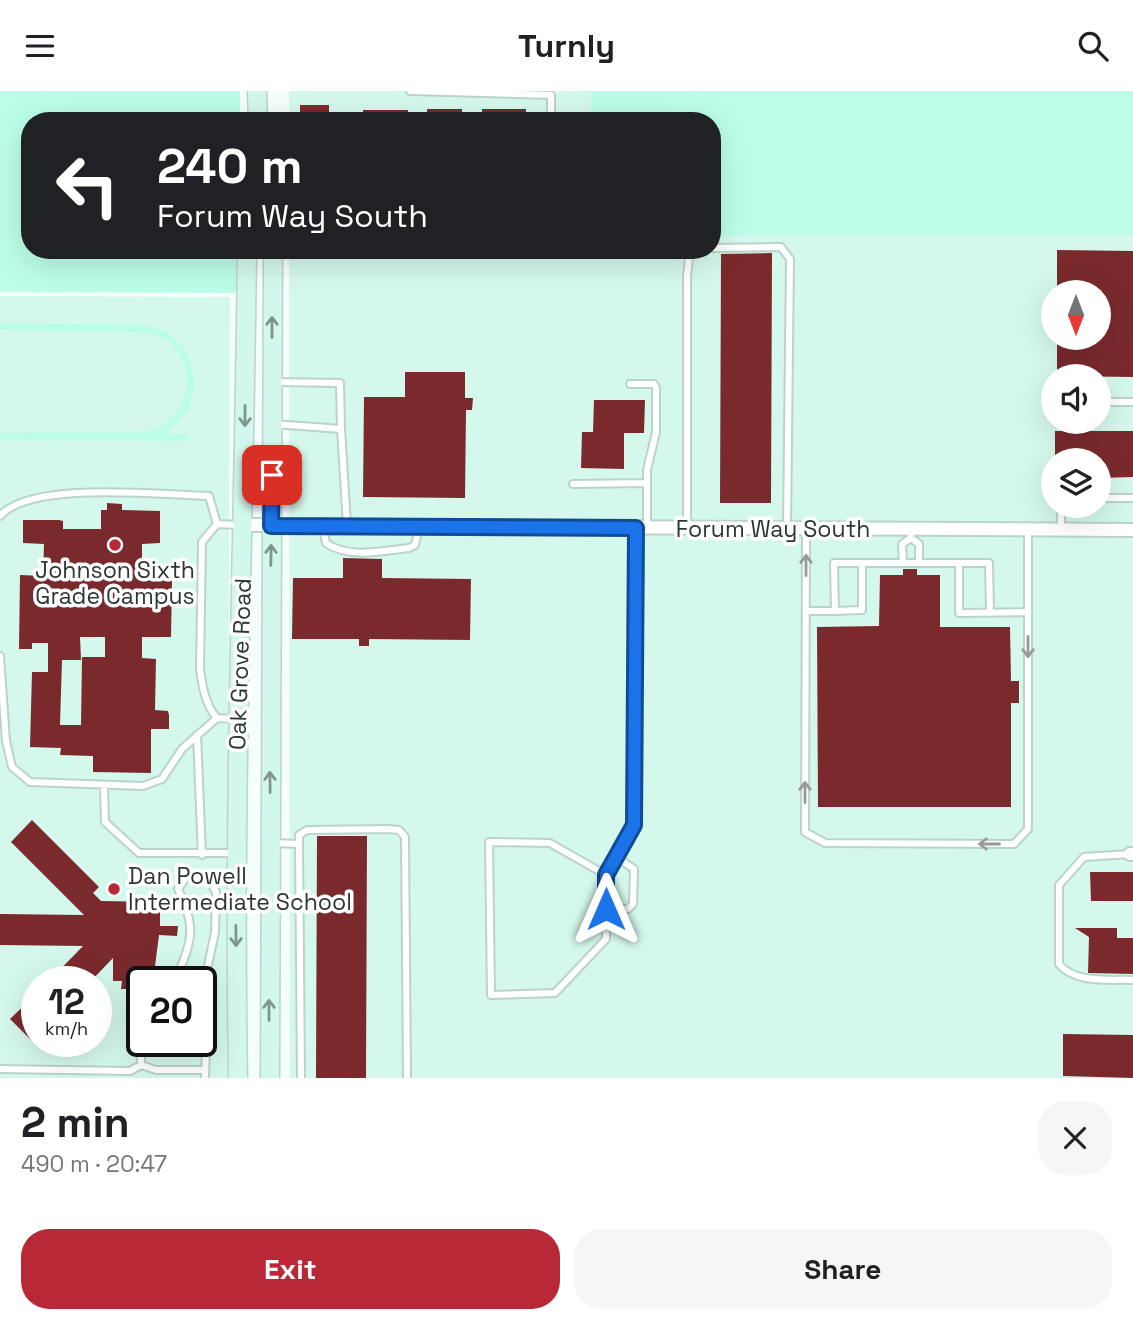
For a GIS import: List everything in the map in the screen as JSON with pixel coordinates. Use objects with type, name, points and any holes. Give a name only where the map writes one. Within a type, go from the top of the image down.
[{"type":"street","points":[[257,91],[258,112]]},
{"type":"street","name":"Oak Grove Road","points":[[239,1078],[235,853],[244,525],[247,259]]},
{"type":"street","name":"Oak Grove Road","points":[[270,1078],[273,259]]},
{"type":"street","name":"Forum Way South","points":[[244,525],[806,529],[911,533],[1133,530]]},
{"type":"street","points":[[634,825],[641,528]]},
{"type":"lane","points":[[410,91],[551,95],[551,112]]},
{"type":"lane","points":[[721,248],[781,247],[790,259],[787,529]]},
{"type":"lane","points":[[687,528],[689,259]]},
{"type":"lane","points":[[272,382],[340,383],[347,527]]},
{"type":"lane","points":[[630,384],[654,384],[656,388],[656,432],[641,528]]},
{"type":"lane","points":[[1111,402],[1133,402]]},
{"type":"lane","points":[[272,424],[335,426],[341,429]]},
{"type":"lane","points":[[573,484],[646,483]]},
{"type":"lane","points":[[0,516],[14,504],[47,495],[209,496],[217,524]]},
{"type":"lane","points":[[1111,498],[1133,498]]},
{"type":"lane","points":[[1060,518],[1060,530]]},
{"type":"lane","points":[[217,524],[244,525]]},
{"type":"lane","points":[[217,524],[202,542],[200,668],[202,688],[217,718]]},
{"type":"lane","points":[[323,527],[326,543],[337,551],[366,552],[409,548],[415,545],[419,527]]},
{"type":"lane","points":[[806,529],[805,832],[825,843],[1001,844],[1014,844],[1028,829],[1028,530]]},
{"type":"lane","points":[[902,563],[902,544],[911,533],[919,544],[919,563]]},
{"type":"lane","points":[[835,611],[834,563],[989,563],[990,613]]},
{"type":"lane","points":[[806,611],[862,610],[862,563]]},
{"type":"lane","points":[[959,563],[959,613],[1028,612]]},
{"type":"lane","points":[[0,656],[6,741],[12,767],[20,776],[41,785],[143,786],[162,779],[182,749],[217,718],[239,719]]},
{"type":"lane","points":[[197,735],[202,855]]},
{"type":"lane","points":[[104,786],[104,822],[139,853],[235,853]]},
{"type":"lane","points":[[606,875],[550,843],[489,842],[491,995],[555,993],[606,939],[606,875],[634,825]]},
{"type":"lane","points":[[301,1078],[299,835],[307,830],[388,829],[399,830],[405,837],[407,1078]]},
{"type":"lane","points":[[270,843],[299,844]]},
{"type":"lane","points":[[1132,854],[1084,857],[1059,885],[1059,964],[1065,973],[1092,979],[1133,980]]},
{"type":"lane","points":[[606,909],[628,909],[633,904],[634,869],[616,857]]},
{"type":"lane","points":[[181,966],[190,941],[190,914],[178,889],[187,876],[207,876],[216,892],[215,932],[208,966]]},
{"type":"lane","points":[[141,1057],[141,1065]]},
{"type":"lane","points":[[0,1069],[130,1071],[141,1065],[156,1070],[205,1074]]},
{"type":"shaded area","points":[[289,91],[591,91],[591,112],[289,112]]},
{"type":"shaded area","points":[[721,235],[1133,235],[1133,1078],[290,1078],[289,259],[721,259]]},
{"type":"shaded area","name":"Johnson Sixth Grade Campus","points":[[0,296],[230,297],[227,1078],[0,1078]]},
{"type":"green space","points":[[0,91],[240,91],[240,112],[21,112],[21,259],[242,259],[243,293],[0,292]]},
{"type":"green space","points":[[591,91],[1133,91],[1133,235],[721,235],[721,112],[591,112]]},
{"type":"green space","points":[[0,323],[137,324],[155,327],[171,335],[189,356],[195,383],[189,409],[165,434],[189,434],[189,441],[0,440],[0,433],[152,431],[178,411],[185,397],[187,382],[179,354],[168,342],[153,333],[0,330]]},
{"type":"building","points":[[300,105],[329,105],[329,112],[300,112]]},
{"type":"building","points":[[427,109],[462,109],[462,112],[427,112]]},
{"type":"building","points":[[482,109],[526,109],[526,112],[482,112]]},
{"type":"building","points":[[363,110],[408,110],[408,112]]},
{"type":"building","points":[[1057,250],[1133,251],[1133,377],[1111,377],[1111,364],[1057,364],[1057,350],[1111,350],[1111,280],[1057,280]]},
{"type":"building","points":[[772,253],[771,503],[720,503],[721,254]]},
{"type":"building","points":[[405,372],[465,372],[465,398],[473,398],[472,410],[466,410],[465,498],[363,497],[364,397],[405,397]]},
{"type":"building","points":[[594,400],[645,400],[644,433],[624,433],[624,469],[581,468],[582,432],[593,432]]},
{"type":"building","points":[[1111,431],[1133,431],[1133,477],[1111,478],[1111,448],[1055,448],[1055,434],[1111,434]]},
{"type":"building","points":[[107,503],[122,504],[122,510],[160,511],[160,543],[142,544],[142,580],[172,581],[171,637],[142,637],[142,658],[156,659],[155,710],[168,711],[169,715],[169,729],[151,729],[151,773],[93,772],[93,756],[60,755],[61,748],[30,747],[32,672],[48,672],[48,643],[32,643],[32,649],[19,649],[20,575],[43,576],[44,544],[23,543],[23,520],[59,520],[63,521],[63,529],[101,529],[101,510],[107,510]],"holes":[[[80,637],[105,637],[105,657],[82,657],[81,725],[60,725],[62,660],[81,660]]]},
{"type":"building","points":[[343,558],[382,559],[382,578],[471,579],[470,640],[369,639],[369,646],[359,646],[359,639],[292,639],[293,578],[343,578]]},
{"type":"building","points":[[903,569],[917,569],[917,575],[940,575],[940,627],[1010,627],[1011,681],[1019,681],[1019,703],[1011,703],[1011,807],[818,807],[817,627],[879,626],[880,575],[903,575]]},
{"type":"building","points":[[32,820],[99,887],[93,893],[101,901],[160,902],[160,926],[178,926],[177,936],[159,935],[155,966],[126,966],[126,989],[121,989],[122,981],[113,981],[113,958],[105,966],[64,966],[83,946],[0,945],[0,914],[84,915],[11,842]]},
{"type":"building","points":[[317,836],[367,836],[366,1078],[316,1078]]},
{"type":"building","points":[[1090,872],[1133,872],[1133,901],[1091,901]]},
{"type":"building","points":[[1075,928],[1117,928],[1117,938],[1133,938],[1133,974],[1088,973],[1089,937]]},
{"type":"building","points":[[21,1008],[21,1030],[10,1019]]},
{"type":"building","points":[[1063,1034],[1133,1035],[1133,1078],[1063,1076]]},
{"type":"place","name":"Johnson Sixth Grade Campus","points":[[115,545]]},
{"type":"place","name":"Dan Powell Intermediate School","points":[[114,889]]},
{"type":"route","points":[[272,475],[271,526],[636,528],[634,825],[606,875],[606,909]]}]
